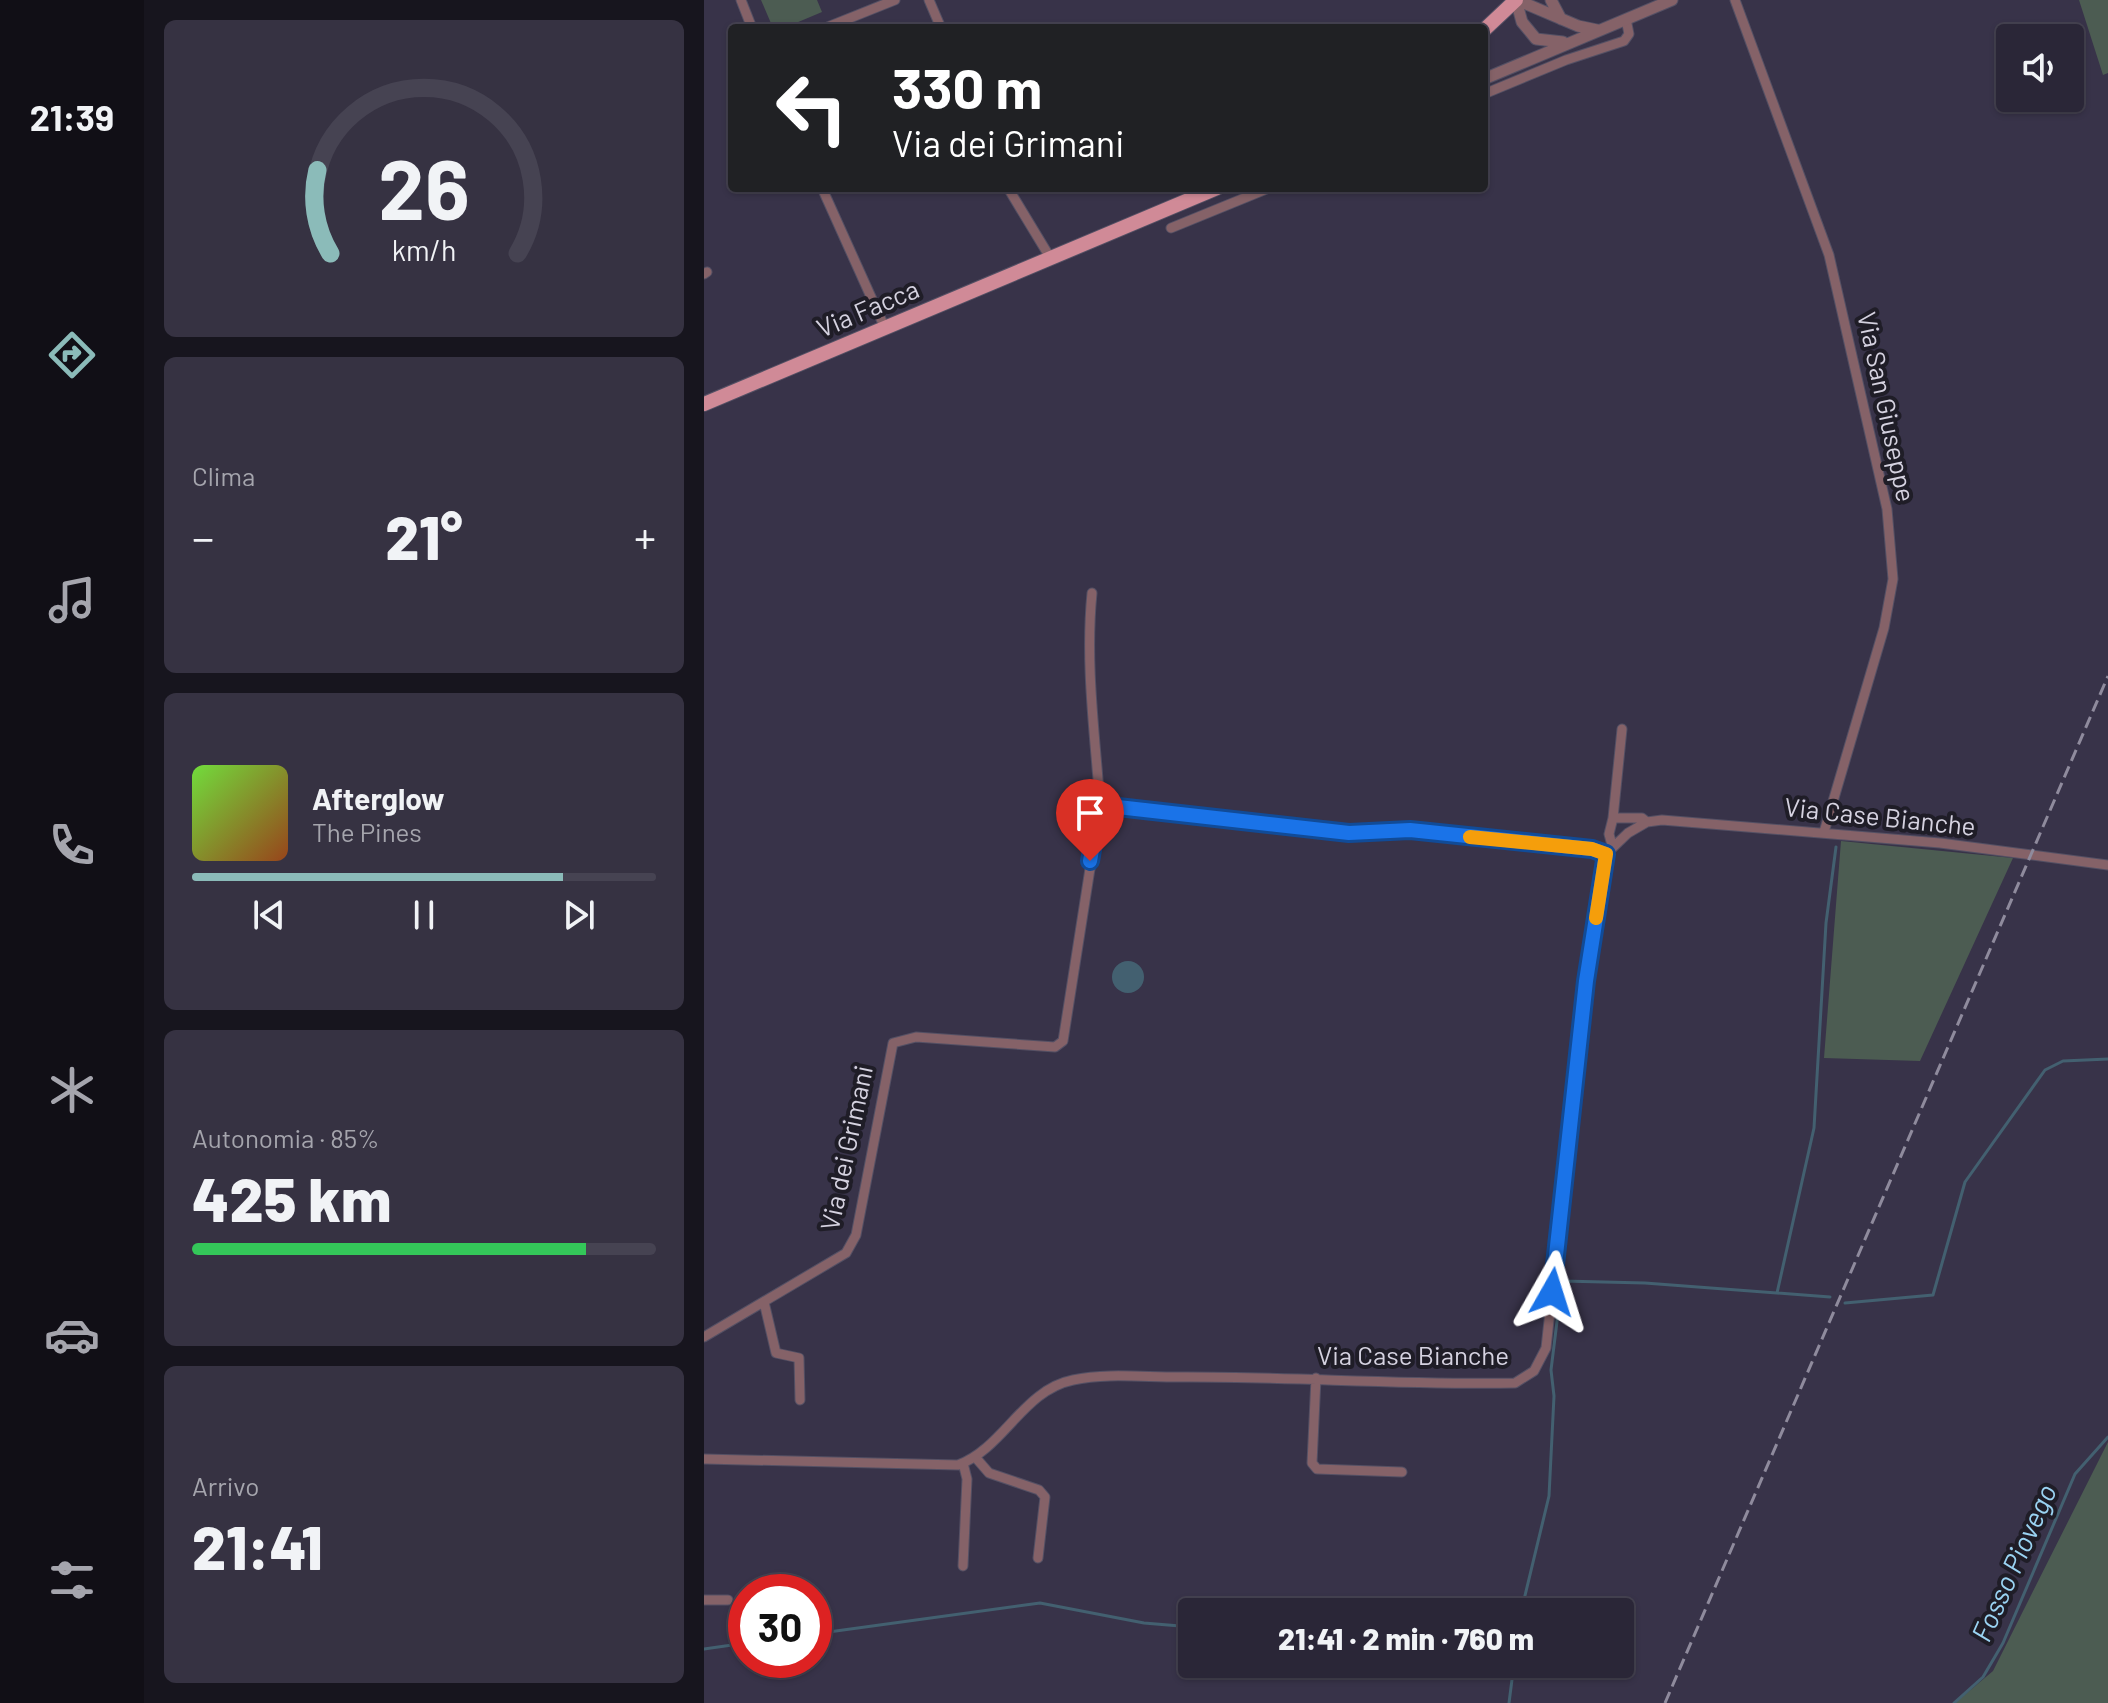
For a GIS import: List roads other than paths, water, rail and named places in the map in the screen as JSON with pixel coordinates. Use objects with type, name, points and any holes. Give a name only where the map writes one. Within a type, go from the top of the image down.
[{"type":"main road","points":[[1488,26],[1516,0]]},
{"type":"main road","name":"Via Facca","points":[[704,404],[1208,192]]},
{"type":"street","points":[[741,0],[750,24]]},
{"type":"street","points":[[835,24],[895,0]]},
{"type":"street","points":[[929,0],[939,24]]},
{"type":"street","points":[[1516,0],[1598,30]]},
{"type":"street","points":[[1516,0],[1522,22],[1536,39],[1572,41]]},
{"type":"street","points":[[1551,0],[1562,19]]},
{"type":"street","points":[[1488,77],[1672,0]]},
{"type":"street","name":"Via San Giuseppe","points":[[1735,0],[1829,255],[1887,509],[1893,579],[1884,628],[1824,832]]},
{"type":"street","points":[[1488,92],[1566,60],[1624,41],[1629,34],[1626,19]]},
{"type":"street","points":[[824,192],[885,328]]},
{"type":"street","points":[[1010,192],[1051,259]]},
{"type":"street","points":[[1171,228],[1259,192]]},
{"type":"street","points":[[1092,593],[1089,626],[1091,704],[1100,805],[1349,833],[1410,830],[1609,850],[1647,822]]},
{"type":"street","name":"Via Case Bianche","points":[[704,1459],[910,1467],[963,1463],[976,1458],[999,1440],[1022,1412],[1048,1391],[1071,1380],[1110,1377],[1316,1378],[1515,1383],[1534,1371],[1546,1348],[1586,981],[1609,850],[1622,729]]},
{"type":"street","name":"Via dei Grimani","points":[[704,1337],[846,1253],[856,1235],[893,1043],[916,1037],[1055,1047],[1063,1041],[1100,805]]},
{"type":"street","name":"Via Case Bianche","points":[[1613,818],[1642,818],[1647,822],[1715,822],[1824,832],[2108,865]]},
{"type":"street","points":[[764,1302],[776,1353],[799,1358],[800,1400]]},
{"type":"street","points":[[1316,1378],[1312,1463],[1317,1469],[1402,1472]]},
{"type":"street","points":[[976,1458],[989,1473],[1039,1490],[1045,1497],[1038,1558]]},
{"type":"street","points":[[963,1463],[967,1479],[963,1566]]},
{"type":"street","points":[[704,1600],[728,1600]]},
{"type":"water","points":[[1128,961],[1139,966],[1144,977],[1139,988],[1128,993],[1117,988],[1112,977],[1117,966]]},
{"type":"waterway","points":[[1777,1293],[1814,1128],[1826,923],[1836,847]]},
{"type":"waterway","points":[[1845,1303],[1933,1295],[1965,1182],[2045,1070],[2063,1061],[2108,1059]]},
{"type":"waterway","points":[[1524,1598],[1549,1496],[1554,1396],[1551,1370],[1562,1281],[1645,1283],[1830,1297]]},
{"type":"waterway","name":"Fosso Piovego","points":[[1954,1703],[1983,1677],[2003,1643],[2075,1474],[2108,1437]]},
{"type":"waterway","points":[[832,1632],[1040,1603],[1144,1623],[1178,1626]]},
{"type":"waterway","points":[[704,1649],[728,1646]]},
{"type":"waterway","points":[[1509,1703],[1512,1678]]},
{"type":"railway","points":[[1665,1703],[2108,676]]}]
